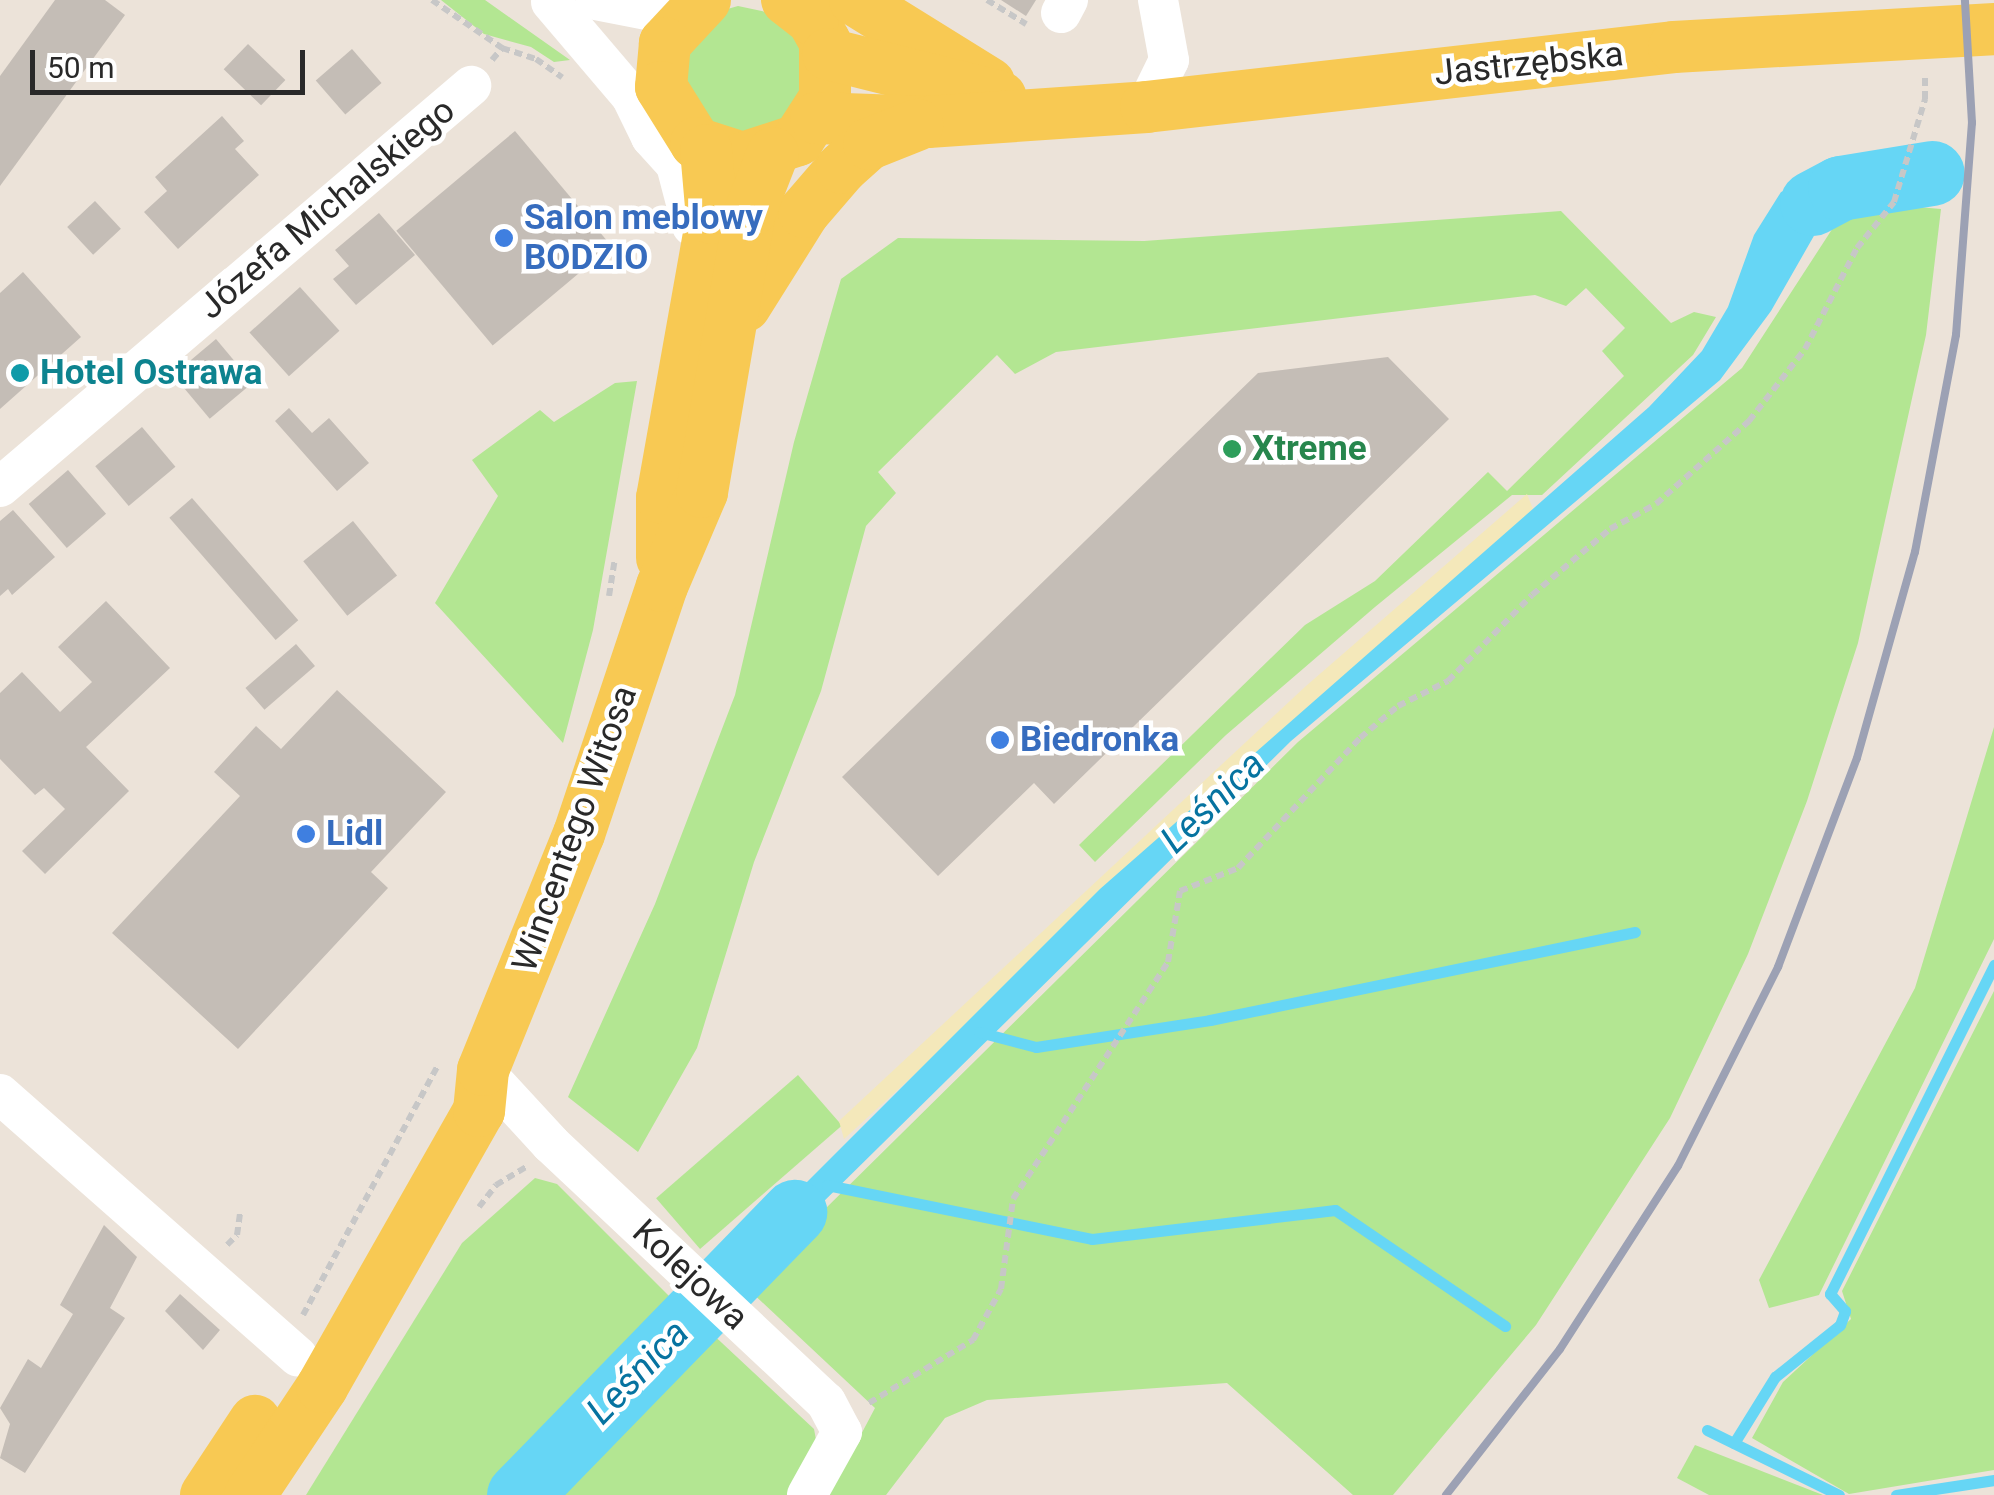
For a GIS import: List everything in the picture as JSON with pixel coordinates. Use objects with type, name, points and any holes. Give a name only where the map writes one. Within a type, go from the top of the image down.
[{"type":"main road","points":[[694,8],[665,43],[660,87],[679,124],[706,150],[743,158],[773,153],[798,140],[816,118],[828,84],[828,54],[813,20],[787,0]]},
{"type":"main road","points":[[855,0],[1040,105]]},
{"type":"main road","name":"Jastrzębska","points":[[816,118],[928,122],[1040,105],[1146,106],[1674,48],[1994,29]]},
{"type":"main road","name":"Jastrzębska","points":[[828,54],[933,85],[1040,105]]},
{"type":"main road","points":[[734,323],[804,212],[842,168],[869,144],[928,122]]},
{"type":"main road","name":"Wincentego Witosa","points":[[662,586],[662,498],[712,218],[706,150]]},
{"type":"main road","name":"Wincentego Witosa","points":[[206,1495],[444,1102],[579,834],[662,586],[702,492],[750,212],[773,153]]},
{"type":"main road","name":"Wincentego Witosa","points":[[250,1495],[322,1387],[479,1111],[463,1062]]},
{"type":"street","points":[[596,0],[694,8]]},
{"type":"street","points":[[1146,106],[1169,60],[1158,0]]},
{"type":"street","points":[[550,1],[660,87]]},
{"type":"street","points":[[550,1],[631,96],[651,137],[676,165],[688,193],[703,280]]},
{"type":"street","name":"Józefa Michalskiego","points":[[0,487],[472,86]]},
{"type":"street","name":"Kolejowa","points":[[463,1062],[826,1402],[842,1432],[808,1495]]},
{"type":"street","points":[[0,1094],[292,1351]]},
{"type":"path","points":[[432,0],[502,48],[536,58],[568,81]]},
{"type":"path","points":[[472,86],[502,48]]},
{"type":"path","points":[[864,1406],[972,1340],[1001,1289],[1013,1198],[1168,962],[1180,891],[1238,868],[1360,738],[1398,706],[1448,681],[1532,595],[1610,529],[1656,504],[1750,421],[1805,349],[1857,248],[1894,202],[1910,154]]},
{"type":"path","points":[[608,606],[616,552]]},
{"type":"path","points":[[292,1351],[463,1062]]},
{"type":"path","points":[[236,1235],[240,1212]]},
{"type":"green space","points":[[441,0],[485,0],[570,60],[554,62],[531,47],[484,34]]},
{"type":"green space","points":[[738,6],[780,15],[808,47],[802,111],[742,141],[686,106],[685,41],[717,12]]},
{"type":"green space","points":[[1895,205],[1941,209],[1926,335],[1858,643],[1807,801],[1748,954],[1670,1118],[1536,1325],[1393,1495],[1353,1495],[1227,1383],[987,1400],[945,1418],[886,1495],[829,1495],[875,1408],[746,1287],[1298,742],[1742,368],[1840,217]]},
{"type":"green space","points":[[1561,211],[1671,323],[1694,312],[1716,317],[1693,355],[1542,495],[1512,495],[1375,607],[1226,735],[1095,862],[1079,845],[1305,625],[1375,581],[1488,472],[1507,491],[1624,376],[1602,351],[1625,328],[1586,288],[1566,306],[1535,295],[1056,352],[1015,374],[997,355],[878,472],[896,493],[866,526],[821,691],[754,862],[697,1048],[638,1152],[568,1097],[655,904],[735,695],[794,442],[841,279],[898,238],[1144,241]]},
{"type":"green space","points":[[637,381],[593,630],[563,743],[435,603],[498,496],[472,460],[540,410],[554,422],[615,383]]},
{"type":"green space","points":[[1994,727],[1994,939],[1819,1295],[1769,1308],[1759,1280],[1915,988]]},
{"type":"green space","points":[[1994,991],[1994,1470],[1849,1494],[1752,1438],[1783,1382],[1851,1319],[1842,1291]]},
{"type":"green space","points":[[798,1075],[842,1126],[700,1249],[656,1198]]},
{"type":"green space","points":[[535,1178],[557,1184],[676,1303],[495,1495],[306,1495],[462,1243]]},
{"type":"green space","points":[[707,1329],[814,1429],[818,1450],[793,1495],[545,1495]]},
{"type":"green space","points":[[1695,1445],[1823,1495],[1709,1495],[1677,1478]]},
{"type":"sand","points":[[1527,494],[1533,509],[844,1139],[839,1121],[1306,686]]},
{"type":"water","points":[[1906,154],[1890,199],[1831,206],[1771,311],[1720,380],[1291,741],[740,1284],[723,1266],[1100,889],[1649,407],[1702,351],[1728,307],[1754,235],[1781,192],[1871,157]]},
{"type":"building","points":[[55,0],[105,0],[125,15],[0,186],[0,76]]},
{"type":"building","points":[[1001,0],[1036,0],[1026,16]]},
{"type":"building","points":[[248,44],[285,80],[261,105],[224,69]]},
{"type":"building","points":[[352,49],[382,83],[345,114],[316,80]]},
{"type":"building","points":[[222,116],[244,141],[235,149],[259,175],[178,249],[144,212],[167,191],[155,177]]},
{"type":"building","name":"Salon meblowy BODZIO","points":[[515,131],[611,246],[493,346],[396,231]]},
{"type":"building","points":[[95,201],[121,229],[93,255],[67,227]]},
{"type":"building","points":[[379,213],[415,255],[356,305],[333,279],[349,266],[335,250]]},
{"type":"building","name":"Hotel Ostrawa","points":[[23,272],[81,337],[0,409],[0,293]]},
{"type":"building","points":[[300,287],[339,331],[289,376],[249,333]]},
{"type":"building","points":[[216,339],[253,383],[210,419],[173,375]]},
{"type":"building","points":[[1388,357],[1449,419],[1054,804],[1034,783],[938,876],[842,777],[1258,373]]},
{"type":"building","points":[[289,408],[312,433],[329,418],[369,463],[337,491],[275,421]]},
{"type":"building","points":[[142,427],[175,467],[129,506],[95,466]]},
{"type":"building","points":[[68,470],[106,514],[67,548],[29,504]]},
{"type":"building","points":[[192,498],[298,620],[276,640],[169,518]]},
{"type":"building","points":[[13,510],[55,557],[12,595],[8,589],[0,596],[0,521]]},
{"type":"building","points":[[353,521],[397,575],[347,616],[303,561]]},
{"type":"building","points":[[106,601],[170,668],[86,747],[129,791],[45,874],[22,851],[65,809],[44,788],[35,795],[0,759],[0,693],[22,672],[60,712],[92,682],[58,647]]},
{"type":"building","points":[[296,644],[315,666],[264,710],[245,688]]},
{"type":"building","name":"Lidl","points":[[337,690],[446,792],[371,872],[388,888],[238,1049],[112,933],[240,796],[214,772],[256,726],[281,749]]},
{"type":"building","points":[[104,1225],[137,1257],[110,1308],[125,1318],[25,1473],[0,1458],[10,1424],[0,1408],[28,1359],[41,1368],[73,1314],[60,1305]]},
{"type":"building","points":[[180,1294],[220,1330],[203,1350],[165,1311]]},
{"type":"waterway","name":"Leśnica","points":[[1812,203],[1840,188],[1932,173]]},
{"type":"waterway","points":[[979,1032],[1036,1047],[1210,1020],[1635,932]]},
{"type":"waterway","points":[[1734,1443],[1775,1377],[1840,1325],[1845,1311],[1830,1294],[1994,965]]},
{"type":"waterway","points":[[827,1185],[1092,1239],[1335,1210],[1505,1326]]},
{"type":"waterway","name":"Leśnica","points":[[519,1495],[794,1212]]},
{"type":"waterway","points":[[1707,1430],[1839,1495]]},
{"type":"waterway","points":[[1896,1495],[1994,1480]]},
{"type":"railway","points":[[1446,1495],[1560,1349],[1678,1166],[1778,967],[1857,758],[1915,552],[1956,335],[1972,123],[1965,0]]},
{"type":"place","name":"Salon meblowy BODZIO","points":[[504,238]]},
{"type":"place","name":"Hotel Ostrawa","points":[[20,373]]},
{"type":"place","name":"Xtreme","points":[[1232,449]]},
{"type":"place","name":"Biedronka","points":[[1000,740]]},
{"type":"place","name":"Lidl","points":[[306,834]]}]
